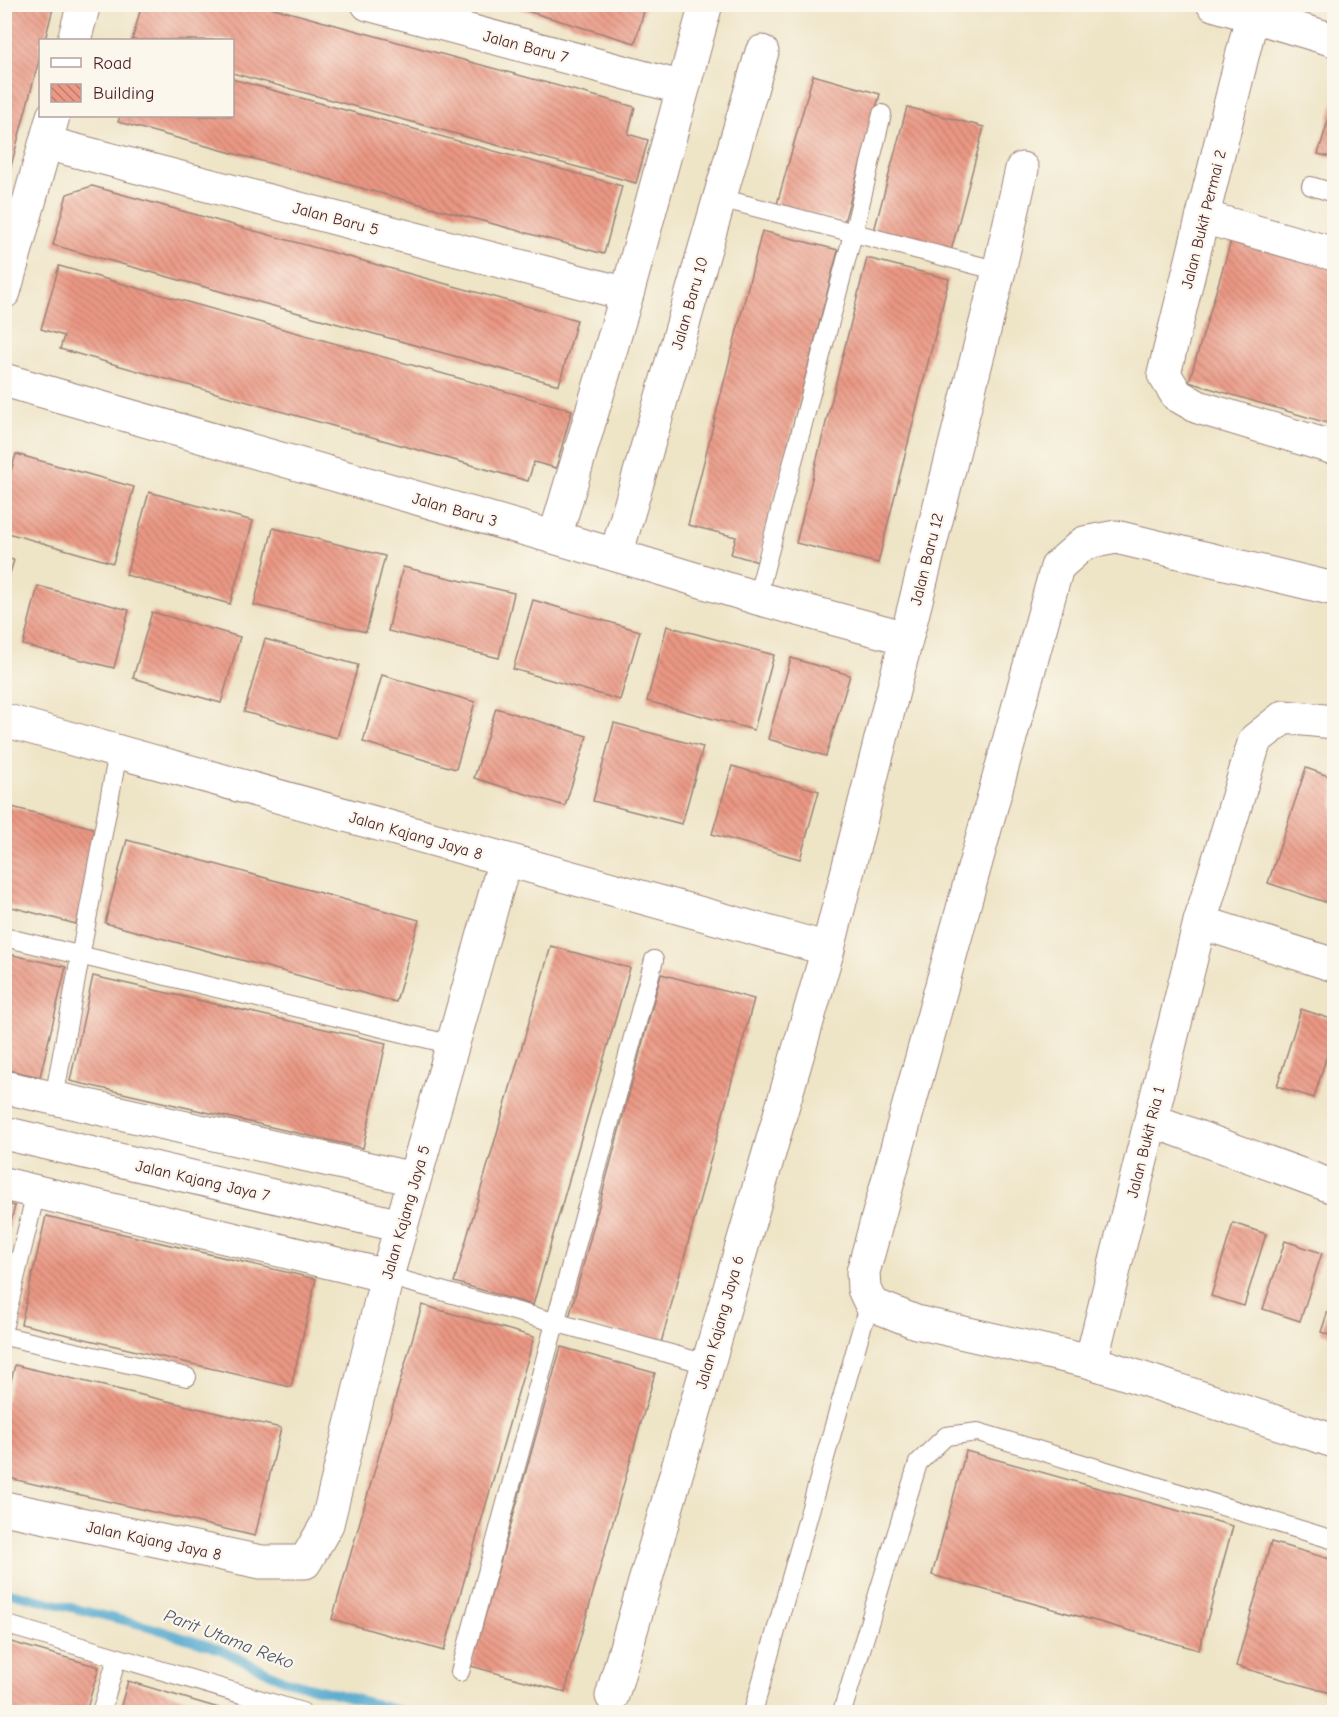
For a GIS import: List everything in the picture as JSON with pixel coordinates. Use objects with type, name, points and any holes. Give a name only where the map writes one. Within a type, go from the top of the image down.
[{"type":"street","points":[[74,39],[84,4]]},
{"type":"street","name":"Jalan Baru 7","points":[[368,4],[683,88]]},
{"type":"street","points":[[555,537],[627,294],[706,4]]},
{"type":"street","points":[[1213,4],[1335,40]]},
{"type":"street","name":"Jalan Bukit Permai 2","points":[[1252,16],[1164,374],[1177,395],[1198,407],[1335,448]]},
{"type":"street","name":"Jalan Baru 10","points":[[616,555],[762,52]]},
{"type":"street","points":[[4,292],[49,129]]},
{"type":"street","name":"Jalan Baru 5","points":[[49,129],[627,294]]},
{"type":"street","name":"Jalan Baru 12","points":[[828,949],[999,270],[1022,169]]},
{"type":"street","points":[[1203,217],[1335,254]]},
{"type":"street","name":"Jalan Baru 3","points":[[4,380],[555,537],[757,598],[906,638]]},
{"type":"street","points":[[1335,590],[1116,537],[1084,543],[1057,567],[863,1272],[864,1289],[871,1304],[916,1322],[1091,1362],[1335,1441]]},
{"type":"street","name":"Jalan Bukit Ria 1","points":[[1091,1362],[1200,922],[1255,740],[1284,717],[1335,722]]},
{"type":"street","name":"Jalan Kajang Jaya 8","points":[[4,720],[828,949]]},
{"type":"street","name":"Jalan Kajang Jaya 5","points":[[305,1562],[327,1524],[387,1276],[505,860]]},
{"type":"street","points":[[1200,922],[1335,964]]},
{"type":"street","name":"Jalan Kajang Jaya 6","points":[[612,1696],[828,949]]},
{"type":"street","points":[[4,1087],[414,1179]]},
{"type":"street","points":[[1151,1120],[1335,1187]]},
{"type":"street","name":"Jalan Kajang Jaya 7","points":[[4,1133],[401,1226]]},
{"type":"street","points":[[4,1184],[387,1276]]},
{"type":"street","name":"Jalan Kajang Jaya 8","points":[[4,1508],[261,1562],[305,1562]]},
{"type":"lane","points":[[757,598],[853,234],[882,114]]},
{"type":"lane","points":[[1311,186],[1335,193]]},
{"type":"lane","points":[[720,198],[999,270]]},
{"type":"lane","points":[[54,1098],[118,752]]},
{"type":"lane","points":[[4,937],[453,1044]]},
{"type":"lane","points":[[460,1672],[654,960]]},
{"type":"lane","points":[[4,1325],[36,1192]]},
{"type":"lane","points":[[387,1276],[707,1364]]},
{"type":"lane","points":[[753,1713],[862,1327],[871,1304]]},
{"type":"lane","points":[[4,1336],[187,1377]]},
{"type":"lane","points":[[842,1713],[918,1463],[946,1436],[978,1432],[1335,1539]]},
{"type":"lane","points":[[4,1624],[302,1713]]},
{"type":"lane","points":[[101,1713],[117,1658]]},
{"type":"building","points":[[4,4],[54,4],[45,39],[39,39],[39,60],[5,189]]},
{"type":"building","points":[[142,4],[259,4],[635,107],[628,134],[648,140],[636,183],[234,74],[234,39],[132,39]]},
{"type":"building","points":[[503,4],[646,4],[635,43]]},
{"type":"building","points":[[813,75],[880,94],[844,222],[777,204]]},
{"type":"building","points":[[234,80],[622,186],[604,254],[118,122],[120,117],[234,117]]},
{"type":"building","points":[[1334,101],[1334,158],[1318,154]]},
{"type":"building","points":[[907,107],[984,127],[951,251],[874,231]]},
{"type":"building","points":[[92,186],[577,320],[559,385],[53,245],[67,194]]},
{"type":"building","points":[[762,231],[838,250],[758,562],[731,554],[736,537],[688,525]]},
{"type":"building","points":[[1234,231],[1334,261],[1334,425],[1189,382]]},
{"type":"building","points":[[867,258],[949,279],[878,563],[796,543]]},
{"type":"building","points":[[59,266],[572,410],[556,468],[534,462],[528,481],[60,349],[64,336],[41,329]]},
{"type":"building","points":[[16,454],[134,487],[113,563],[4,532],[4,495]]},
{"type":"building","points":[[149,492],[253,521],[230,604],[126,575]]},
{"type":"building","points":[[273,528],[385,556],[366,632],[254,605]]},
{"type":"building","points":[[4,558],[14,560],[5,590],[4,590]]},
{"type":"building","points":[[403,567],[514,593],[499,658],[388,631]]},
{"type":"building","points":[[38,586],[129,610],[114,668],[23,645]]},
{"type":"building","points":[[533,600],[640,631],[620,700],[513,669]]},
{"type":"building","points":[[152,612],[240,637],[221,703],[133,678]]},
{"type":"building","points":[[667,626],[774,655],[754,730],[647,701]]},
{"type":"building","points":[[265,639],[358,665],[337,738],[244,712]]},
{"type":"building","points":[[791,658],[850,675],[826,756],[768,739]]},
{"type":"building","points":[[382,675],[475,702],[456,769],[363,742]]},
{"type":"building","points":[[496,708],[587,736],[565,806],[474,778]]},
{"type":"building","points":[[614,723],[703,747],[682,824],[593,801]]},
{"type":"building","points":[[732,766],[819,791],[800,859],[712,834]]},
{"type":"building","points":[[1306,768],[1334,778],[1334,905],[1268,883]]},
{"type":"building","points":[[4,805],[101,830],[76,924],[4,905]]},
{"type":"building","points":[[127,840],[419,920],[396,1002],[105,923]]},
{"type":"building","points":[[551,946],[630,968],[533,1305],[454,1282]]},
{"type":"building","points":[[4,953],[66,967],[40,1077],[4,1069]]},
{"type":"building","points":[[661,974],[754,999],[661,1343],[569,1318]]},
{"type":"building","points":[[93,976],[386,1043],[363,1148],[70,1081]]},
{"type":"building","points":[[1301,1009],[1334,1020],[1334,1032],[1314,1098],[1277,1086]]},
{"type":"building","points":[[4,1203],[15,1206],[5,1244],[4,1244]]},
{"type":"building","points":[[46,1216],[316,1279],[291,1387],[21,1324]]},
{"type":"building","points":[[1233,1223],[1266,1234],[1244,1306],[1211,1296]]},
{"type":"building","points":[[1285,1241],[1322,1253],[1300,1321],[1263,1309]]},
{"type":"building","points":[[1334,1293],[1334,1337],[1321,1332]]},
{"type":"building","points":[[422,1305],[534,1337],[444,1651],[332,1619]]},
{"type":"building","points":[[561,1347],[655,1373],[565,1692],[471,1666]]},
{"type":"building","points":[[15,1365],[281,1428],[255,1536],[4,1477],[4,1408]]},
{"type":"building","points":[[966,1451],[1233,1526],[1199,1650],[932,1575]]},
{"type":"building","points":[[1271,1542],[1334,1560],[1334,1694],[1236,1666]]},
{"type":"building","points":[[4,1640],[99,1667],[86,1712],[4,1712]]},
{"type":"building","points":[[128,1681],[232,1712],[119,1712]]},
{"type":"waterway","name":"Parit Utama Reko","points":[[4,1591],[150,1627],[219,1649],[284,1680],[406,1712]]}]
